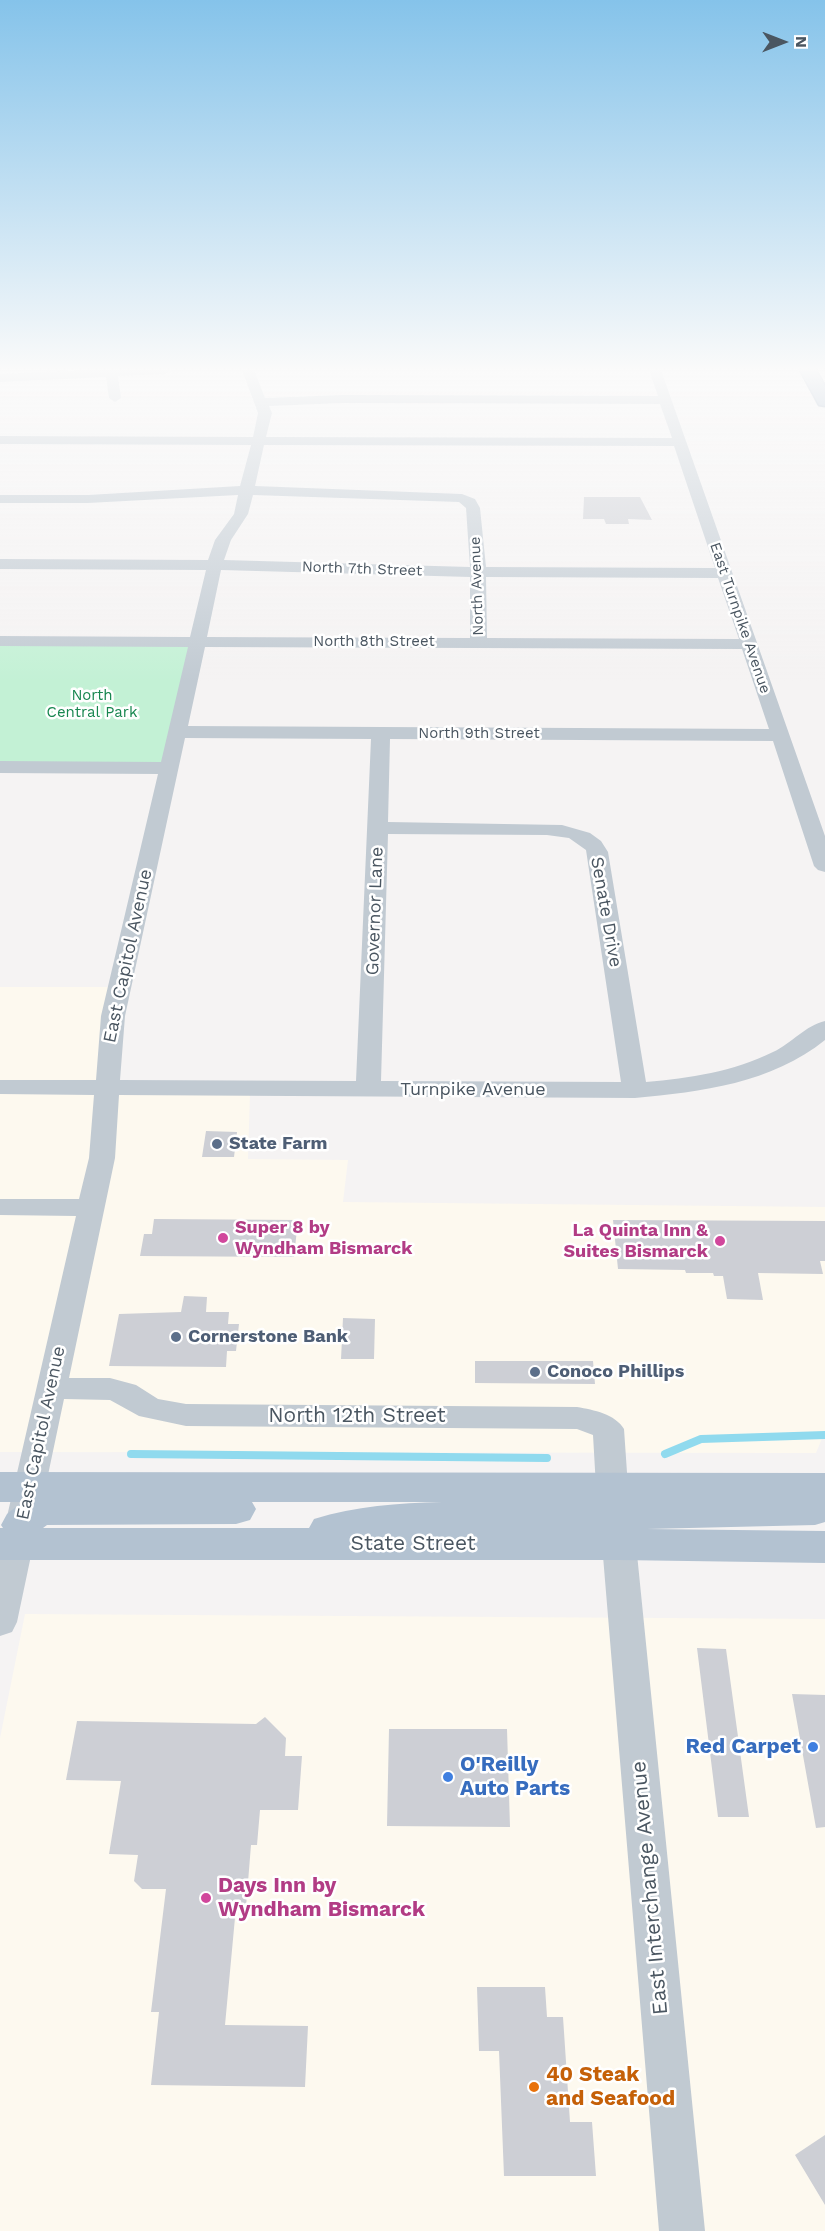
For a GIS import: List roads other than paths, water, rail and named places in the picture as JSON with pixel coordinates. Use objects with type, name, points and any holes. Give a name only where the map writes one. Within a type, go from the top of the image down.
[{"type":"main road","points":[[13,1515],[47,1510],[276,1509],[433,1487],[825,1488]]},
{"type":"main road","points":[[260,1544],[385,1519],[597,1513],[608,1509],[613,1502],[612,1487]]},
{"type":"main road","points":[[618,1544],[619,1528],[630,1519],[647,1513],[815,1510],[825,1506]]},
{"type":"main road","name":"State Street","points":[[13,1515],[260,1544],[618,1544],[825,1547]]},
{"type":"main road","points":[[669,1545],[779,1565],[825,1568]]},
{"type":"street","name":"East Capitol Avenue","points":[[0,1622],[13,1515],[50,1388],[105,1140],[108,1050],[113,1016],[214,565],[220,546],[241,514],[251,474]]},
{"type":"street","name":"East Turnpike Avenue","points":[[691,474],[825,866]]},
{"type":"street","name":"North Avenue","points":[[247,490],[462,498],[470,502],[473,508],[478,572],[479,643]]},
{"type":"street","points":[[0,499],[87,499],[247,490]]},
{"type":"street","name":"North 7th Street","points":[[0,564],[214,565],[478,572],[725,573]]},
{"type":"street","name":"North 8th Street","points":[[0,640],[749,644]]},
{"type":"street","name":"North 9th Street","points":[[177,732],[780,735]]},
{"type":"street","name":"Governor Lane","points":[[368,1089],[381,733]]},
{"type":"street","points":[[0,767],[169,768]]},
{"type":"street","name":"Senate Drive","points":[[377,828],[547,829],[571,833],[590,841],[598,852],[635,1090]]},
{"type":"street","name":"Turnpike Avenue","points":[[0,1087],[635,1090],[696,1084],[744,1072],[787,1056],[825,1028]]},
{"type":"street","points":[[0,1208],[91,1208]]},
{"type":"street","name":"North 12th Street","points":[[50,1388],[110,1389],[125,1393],[150,1408],[165,1413],[186,1415],[577,1418],[589,1420],[608,1429],[612,1487]]},
{"type":"street","name":"East Interchange Avenue","points":[[618,1544],[682,2231]]},
{"type":"waterway","points":[[665,1454],[701,1439],[825,1435]]},
{"type":"waterway","points":[[131,1454],[547,1458]]},
{"type":"place","name":"State Farm","points":[[217,1144]]},
{"type":"place","name":"Super 8 by Wyndham Bismarck","points":[[223,1238]]},
{"type":"place","name":"La Quinta Inn & Suites Bismarck","points":[[720,1241]]},
{"type":"place","name":"Cornerstone Bank","points":[[176,1337]]},
{"type":"place","name":"Conoco Phillips","points":[[535,1372]]},
{"type":"place","name":"Red Carpet","points":[[813,1747]]},
{"type":"place","name":"O'Reilly Auto Parts","points":[[448,1777]]},
{"type":"place","name":"Days Inn by Wyndham Bismarck","points":[[206,1898]]},
{"type":"place","name":"40 Steak and Seafood","points":[[534,2087]]},
{"type":"park label","name":"North Central Park","points":[[92,704]]}]
